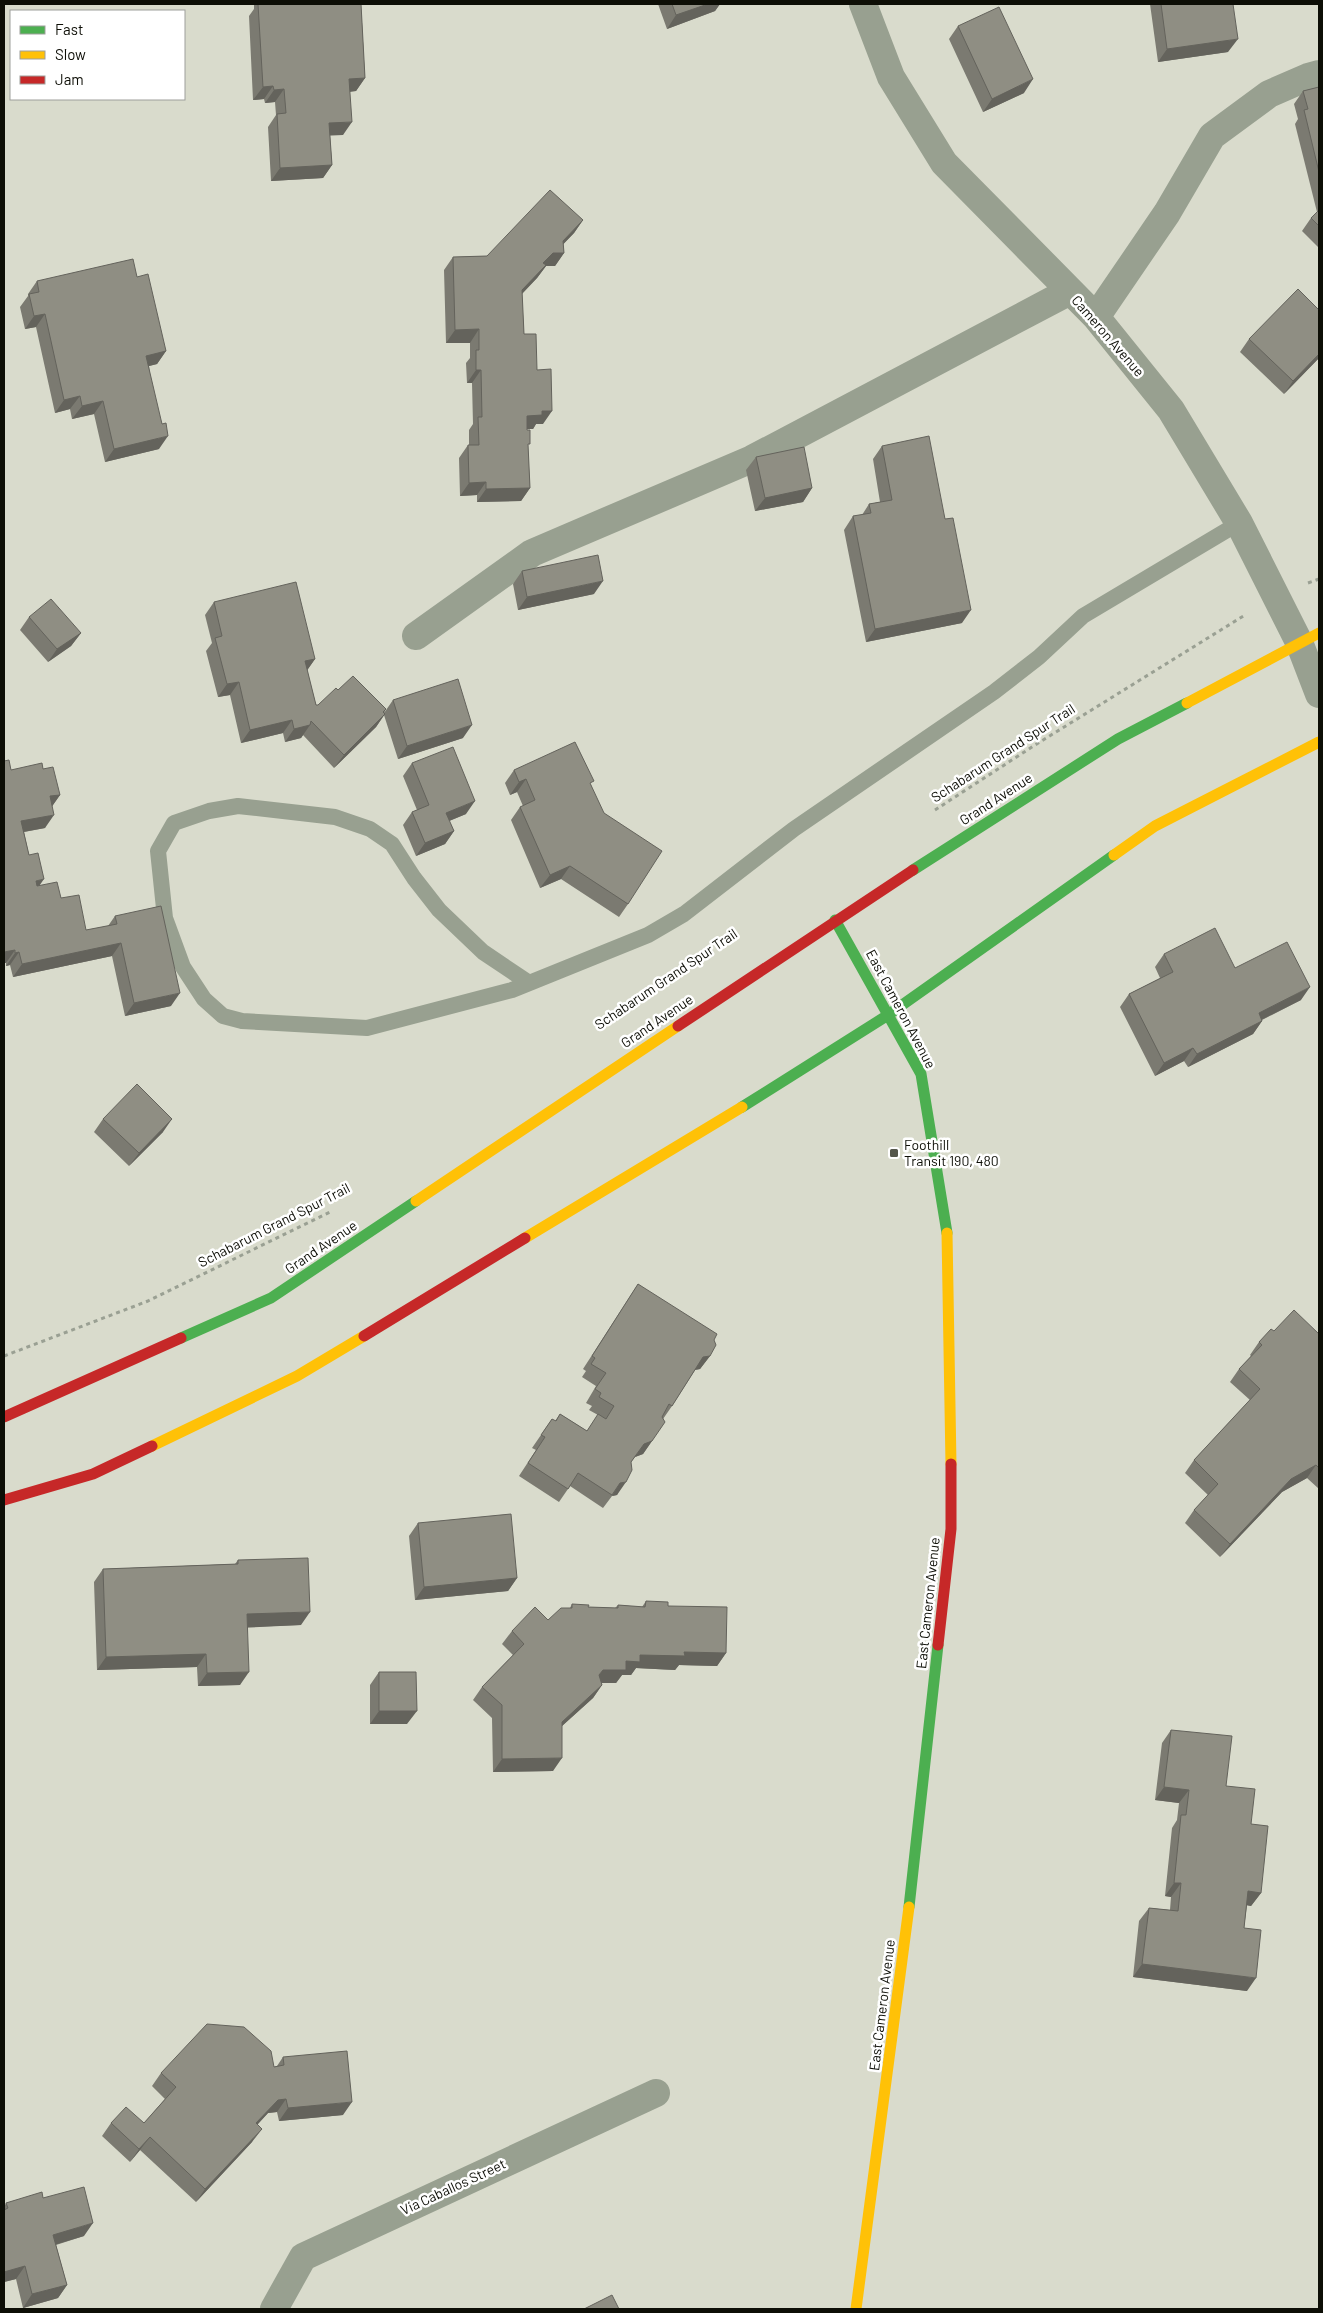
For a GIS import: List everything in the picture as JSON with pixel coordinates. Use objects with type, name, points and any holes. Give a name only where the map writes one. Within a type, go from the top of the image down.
[{"type":"main road","name":"Grand Avenue","points":[[4,1416],[271,1298],[835,920],[1118,739],[1309,638]]},
{"type":"main road","points":[[4,1500],[93,1474],[297,1376],[738,1110],[888,1015],[1155,826],[1319,742]]},
{"type":"main road","name":"East Cameron Avenue","points":[[835,920],[921,1074],[949,1242],[951,1529],[904,1952],[856,2309]]},
{"type":"street","name":"Cameron Avenue","points":[[863,4],[891,77],[944,163],[1096,317],[1171,410],[1239,523],[1276,597],[1309,638],[1319,694]]},
{"type":"street","points":[[1096,317],[1168,213],[1212,136],[1269,94],[1319,74]]},
{"type":"street","points":[[416,636],[532,553],[752,459],[1070,290]]},
{"type":"street","name":"Via Caballos Street","points":[[274,2309],[303,2257],[656,2093]]},
{"type":"lane","points":[[529,983],[483,952],[446,916],[414,878],[392,844],[370,829],[335,817],[238,806],[209,811],[174,823],[158,851],[165,918],[183,967],[204,999],[223,1016],[242,1021],[366,1028],[512,990],[648,935],[684,914],[794,829],[994,692],[1038,657],[1083,616],[1239,523]]},
{"type":"path","name":"Schabarum Grand Spur Trail","points":[[934,810],[1035,745],[1276,597],[1319,578]]},
{"type":"path","name":"Schabarum Grand Spur Trail","points":[[4,1356],[148,1301],[335,1210]]},
{"type":"building","points":[[258,4],[361,4],[365,78],[349,79],[352,122],[329,123],[332,165],[280,168],[277,114],[286,113],[284,89],[274,90],[273,86],[263,87]]},
{"type":"building","points":[[672,4],[708,4],[676,15]]},
{"type":"building","points":[[1161,4],[1233,4],[1238,39],[1167,49]]},
{"type":"building","points":[[999,7],[1033,79],[992,99],[958,26]]},
{"type":"building","points":[[1319,87],[1319,172],[1304,110],[1308,109],[1303,91]]},
{"type":"building","points":[[550,190],[583,220],[563,241],[564,253],[553,253],[543,263],[546,265],[522,290],[524,334],[536,334],[537,370],[551,369],[552,411],[542,411],[542,415],[527,416],[527,430],[530,430],[530,444],[528,444],[530,488],[486,489],[486,482],[469,483],[468,445],[479,445],[478,417],[482,417],[481,370],[476,370],[476,350],[479,350],[479,329],[455,330],[453,257],[487,256]]},
{"type":"building","points":[[1319,210],[1319,226],[1311,218]]},
{"type":"building","points":[[133,259],[137,277],[148,274],[166,351],[146,356],[162,424],[166,423],[168,436],[114,449],[103,401],[82,406],[80,396],[64,400],[45,314],[34,316],[29,294],[39,292],[37,281]]},
{"type":"building","points":[[1298,289],[1319,310],[1319,354],[1293,381],[1249,339]]},
{"type":"building","points":[[929,436],[945,519],[953,518],[971,610],[875,629],[853,516],[871,513],[869,504],[892,500],[882,446]]},
{"type":"building","points":[[804,447],[812,488],[765,498],[756,457]]},
{"type":"building","points":[[598,555],[603,581],[527,597],[522,571]]},
{"type":"building","points":[[296,582],[315,659],[305,661],[316,705],[336,688],[338,690],[353,676],[386,709],[383,712],[385,714],[344,755],[311,721],[310,725],[294,729],[292,720],[250,730],[239,682],[227,684],[215,638],[222,636],[214,602]]},
{"type":"building","points":[[51,599],[81,633],[57,649],[29,617]]},
{"type":"building","points":[[458,679],[472,725],[407,746],[393,700]]},
{"type":"building","points":[[575,742],[594,781],[590,783],[604,813],[662,851],[628,904],[570,866],[550,875],[520,807],[535,800],[526,779],[519,782],[514,770]]},
{"type":"building","points":[[453,747],[475,801],[446,813],[454,831],[425,843],[412,812],[429,805],[412,763]]},
{"type":"building","points":[[9,760],[11,770],[42,763],[43,769],[53,767],[60,795],[50,796],[54,815],[21,821],[29,855],[38,853],[44,879],[36,881],[37,886],[57,882],[61,898],[79,895],[86,930],[117,924],[115,916],[161,906],[180,993],[134,1003],[121,943],[22,964],[19,952],[15,953],[15,950],[4,952],[4,761]]},
{"type":"building","points":[[1215,928],[1235,968],[1287,942],[1310,987],[1259,1013],[1262,1021],[1197,1054],[1193,1048],[1164,1063],[1129,994],[1173,972],[1164,954]]},
{"type":"building","points":[[137,1084],[172,1119],[139,1153],[103,1119]]},
{"type":"building","points":[[638,1284],[717,1334],[714,1340],[716,1345],[710,1356],[703,1357],[672,1406],[669,1404],[662,1417],[665,1422],[652,1441],[644,1444],[631,1462],[632,1470],[626,1482],[620,1483],[612,1495],[578,1473],[568,1489],[528,1463],[545,1437],[541,1435],[552,1419],[556,1421],[560,1414],[587,1431],[598,1414],[606,1419],[614,1406],[599,1397],[601,1393],[595,1389],[606,1373],[591,1364],[595,1358],[592,1356]]},
{"type":"building","points":[[1294,1310],[1319,1334],[1319,1468],[1316,1465],[1291,1479],[1230,1544],[1194,1510],[1218,1484],[1194,1460],[1260,1389],[1239,1369],[1262,1345],[1259,1342],[1271,1329],[1274,1331]]},
{"type":"building","points":[[511,1514],[517,1578],[424,1587],[418,1523]]},
{"type":"building","points":[[308,1558],[310,1612],[247,1614],[249,1672],[207,1673],[206,1654],[106,1657],[103,1569],[238,1564],[238,1560]]},
{"type":"building","points":[[646,1601],[668,1602],[668,1606],[727,1607],[726,1653],[684,1652],[685,1656],[640,1655],[640,1662],[626,1661],[626,1670],[603,1670],[599,1675],[602,1685],[562,1722],[562,1758],[502,1759],[502,1705],[482,1687],[524,1644],[512,1631],[535,1607],[548,1620],[561,1608],[572,1608],[572,1604],[589,1605],[588,1607],[618,1608],[618,1605],[645,1607]]},
{"type":"building","points":[[379,1672],[416,1672],[417,1711],[379,1711]]},
{"type":"building","points":[[1171,1730],[1232,1736],[1226,1786],[1255,1789],[1251,1824],[1268,1826],[1261,1893],[1248,1891],[1244,1928],[1261,1930],[1256,1978],[1142,1964],[1149,1908],[1178,1911],[1181,1883],[1174,1883],[1181,1815],[1186,1815],[1189,1790],[1164,1787]]},
{"type":"building","points":[[207,2024],[244,2027],[271,2051],[274,2067],[284,2065],[283,2057],[347,2051],[352,2102],[288,2108],[286,2099],[278,2100],[256,2123],[262,2129],[205,2189],[150,2137],[139,2149],[111,2123],[126,2107],[144,2123],[176,2087],[161,2073]]},
{"type":"building","points":[[84,2187],[93,2223],[53,2235],[67,2285],[32,2294],[25,2266],[4,2272],[4,2210],[8,2208],[6,2203],[42,2192],[43,2198]]},
{"type":"building","points":[[612,2295],[619,2309],[584,2309]]},
{"type":"traffic: fast","points":[[913,870],[1118,739],[1187,703]]},
{"type":"traffic: fast","points":[[742,1107],[888,1015],[1114,855]]},
{"type":"traffic: fast","points":[[835,920],[921,1074],[947,1233]]},
{"type":"traffic: fast","points":[[181,1338],[271,1298],[416,1201]]},
{"type":"traffic: fast","points":[[909,1907],[938,1645]]},
{"type":"traffic: slow","points":[[1187,703],[1319,633]]},
{"type":"traffic: slow","points":[[1114,855],[1155,826],[1319,742]]},
{"type":"traffic: slow","points":[[416,1201],[678,1026]]},
{"type":"traffic: slow","points":[[525,1238],[742,1107]]},
{"type":"traffic: slow","points":[[947,1233],[951,1464]]},
{"type":"traffic: slow","points":[[152,1446],[297,1376],[364,1336]]},
{"type":"traffic: slow","points":[[856,2309],[909,1907]]},
{"type":"traffic: jam","points":[[678,1026],[913,870]]},
{"type":"traffic: jam","points":[[364,1336],[525,1238]]},
{"type":"traffic: jam","points":[[4,1417],[181,1338]]},
{"type":"traffic: jam","points":[[4,1500],[93,1474],[152,1446]]},
{"type":"traffic: jam","points":[[938,1645],[951,1529],[951,1464]]},
{"type":"place","name":"Foothill Transit 190, 480","points":[[894,1153]]}]
